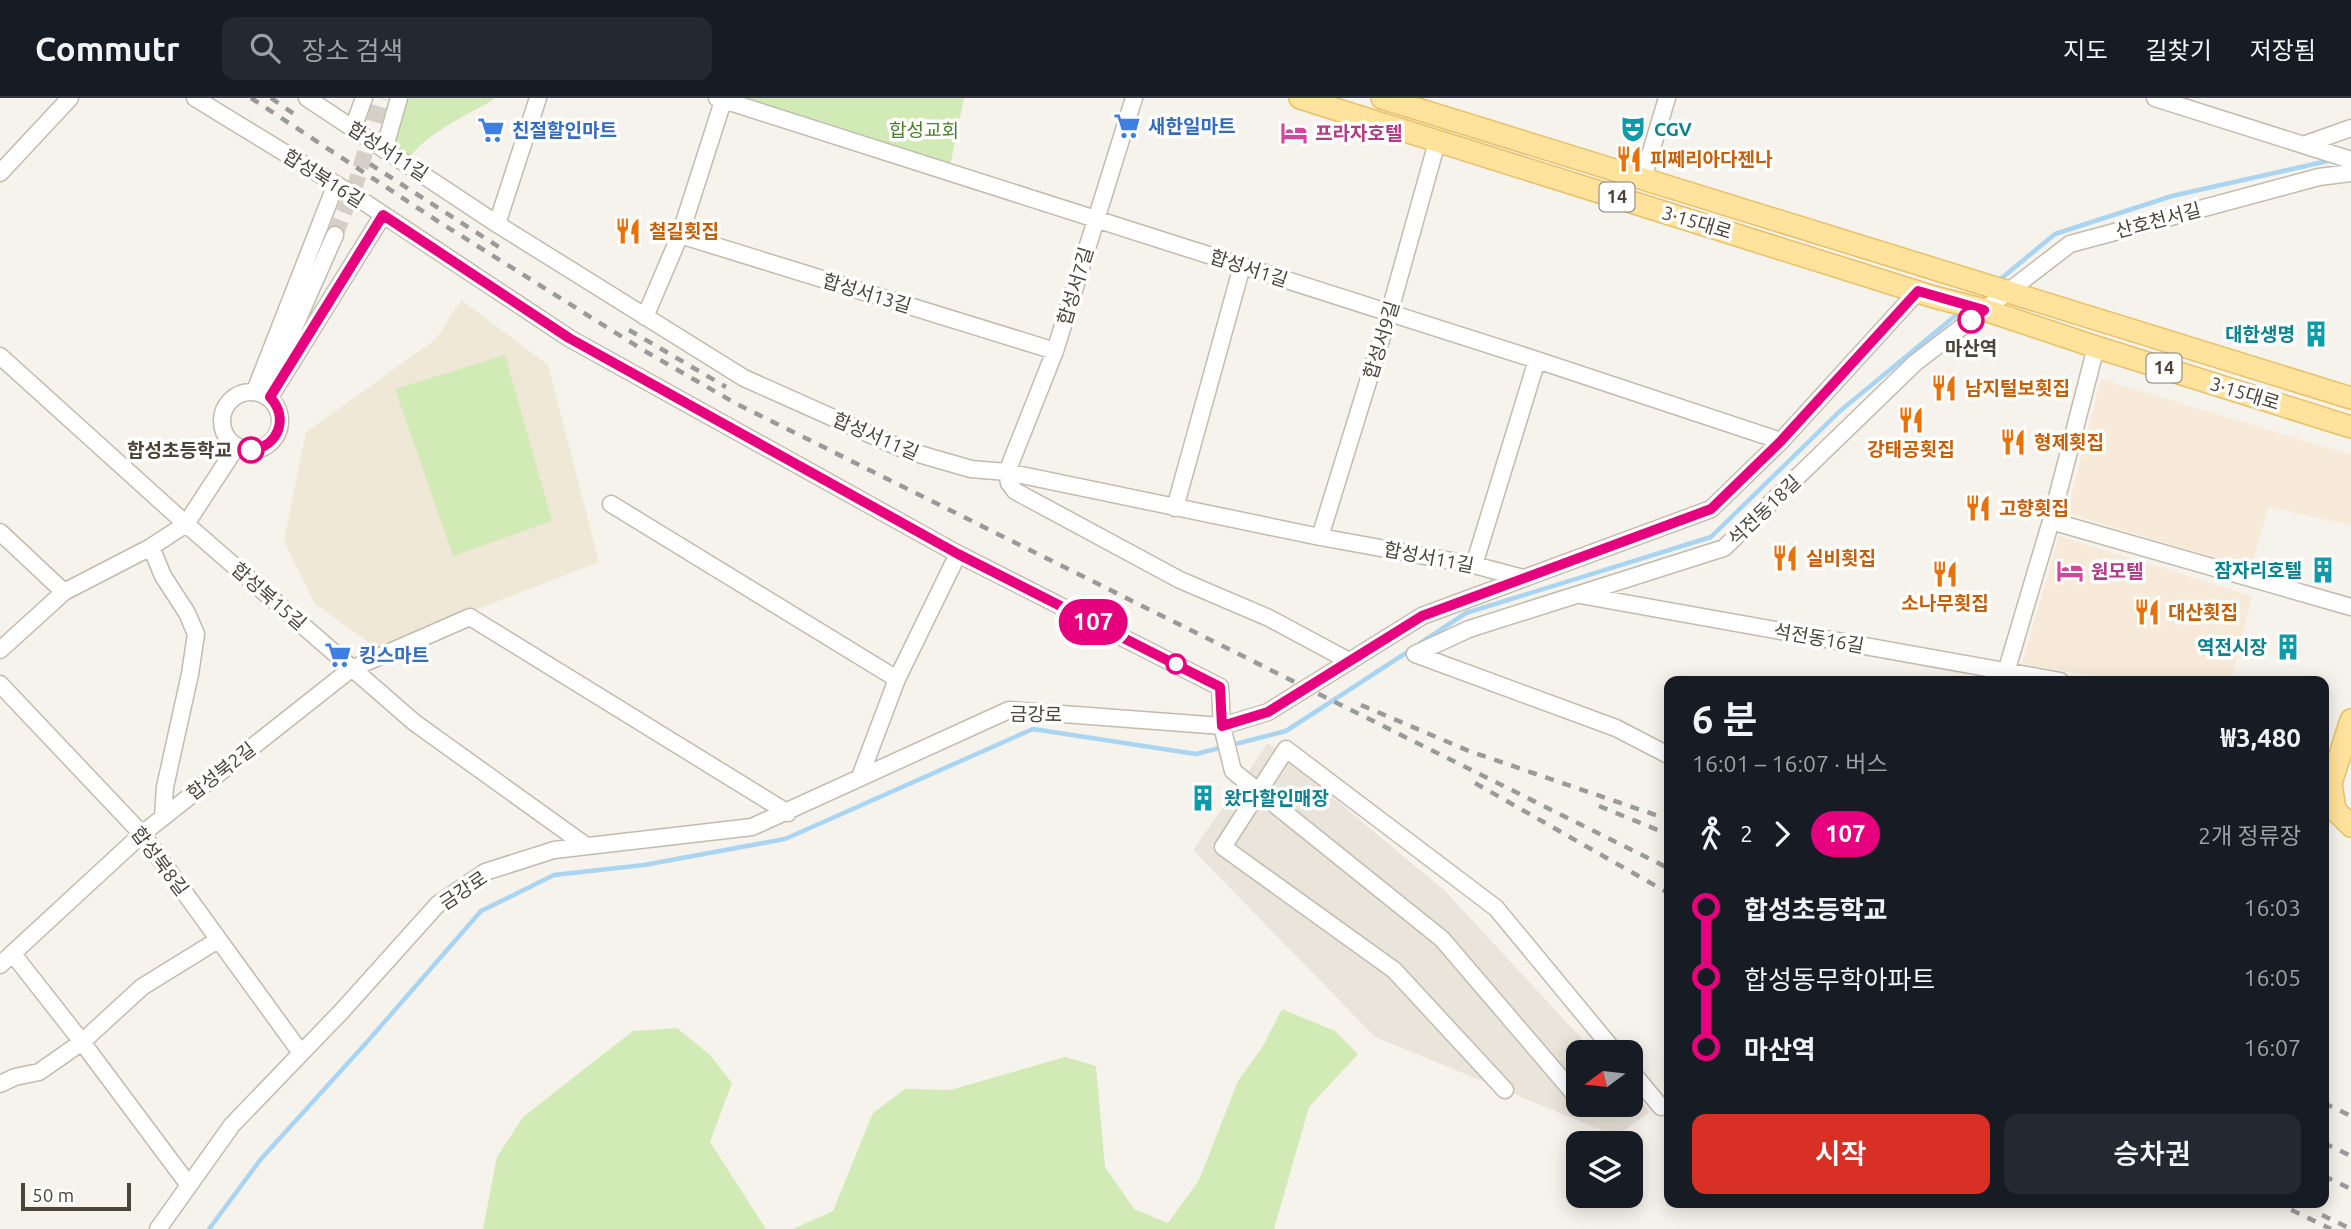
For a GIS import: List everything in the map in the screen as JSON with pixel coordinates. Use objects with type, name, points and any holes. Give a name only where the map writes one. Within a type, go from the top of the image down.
[{"type":"main road","name":"3·15대로","points":[[1300,98],[1926,294]]},
{"type":"main road","name":"3·15대로","points":[[1382,98],[2351,398]]},
{"type":"main road","name":"14","points":[[1926,294],[1981,309]]},
{"type":"main road","name":"3·15대로","points":[[1981,309],[2351,427]]},
{"type":"main road","points":[[2351,720],[2331,783],[2335,810],[2351,826]]},
{"type":"street","points":[[0,173],[70,98]]},
{"type":"street","name":"합성북16길","points":[[195,98],[336,184],[569,338],[958,554],[1220,687],[1222,729]]},
{"type":"street","name":"합성서11길","points":[[307,98],[497,224],[744,379],[905,450],[971,469],[1007,472],[1320,537],[1474,565],[1523,578]]},
{"type":"street","points":[[353,128],[364,98]]},
{"type":"street","points":[[384,150],[400,98]]},
{"type":"street","points":[[497,224],[538,98]]},
{"type":"street","name":"합성서7길","points":[[1007,472],[1055,351],[1134,98]]},
{"type":"street","points":[[1643,178],[1667,98]]},
{"type":"street","points":[[2155,98],[2351,160]]},
{"type":"street","points":[[645,317],[680,235],[721,99]]},
{"type":"street","name":"합성서1길","points":[[721,99],[1537,360],[1781,441]]},
{"type":"street","points":[[2309,146],[2351,128]]},
{"type":"street","name":"합성서9길","points":[[1320,537],[1389,314],[1437,142]]},
{"type":"street","name":"산호천서길","points":[[1981,309],[2070,244],[2319,177],[2351,173]]},
{"type":"street","points":[[263,394],[336,184]]},
{"type":"street","points":[[263,394],[383,215]]},
{"type":"street","points":[[263,394],[335,235]]},
{"type":"street","name":"합성서13길","points":[[680,235],[1055,351]]},
{"type":"street","points":[[1175,508],[1242,266]]},
{"type":"street","name":"금강로","points":[[158,1229],[232,1125],[438,904],[485,872],[554,850],[752,827],[788,813],[860,776],[1009,710],[1222,729],[1268,712],[1422,616],[1711,509],[1926,294]]},
{"type":"street","name":"석전동18길","points":[[1664,754],[1616,728],[1415,654],[1468,629],[1724,548],[1915,363],[1981,309]]},
{"type":"street","points":[[2005,676],[2051,521],[2096,347]]},
{"type":"street","name":"합성북15길","points":[[0,356],[186,524],[415,723],[585,845]]},
{"type":"street","points":[[1474,565],[1537,360]]},
{"type":"street","points":[[241,393],[263,394],[275,404],[281,421],[275,438],[260,449],[251,450],[237,446],[226,435],[222,416],[233,398],[241,393]]},
{"type":"street","points":[[0,650],[64,592],[151,547],[186,524],[237,446]]},
{"type":"street","points":[[1007,472],[1009,483],[1015,491],[1180,580],[1269,618],[1349,661]]},
{"type":"street","points":[[611,504],[897,679]]},
{"type":"street","points":[[2051,521],[2351,607]]},
{"type":"street","points":[[0,532],[64,592]]},
{"type":"street","points":[[151,547],[163,576],[187,613],[196,634],[165,787],[163,817]]},
{"type":"street","points":[[860,776],[897,679],[958,554]]},
{"type":"street","name":"석전동16길","points":[[1577,595],[2005,676]]},
{"type":"street","name":"합성북2길","points":[[0,965],[142,834],[351,669],[470,617],[788,813]]},
{"type":"street","name":"합성북8길","points":[[0,684],[142,834],[301,1053]]},
{"type":"street","points":[[1222,729],[1233,771],[1443,939],[1566,1084]]},
{"type":"street","points":[[1505,1090],[1394,970],[1223,847],[1286,750],[1496,908],[1605,1040]]},
{"type":"street","points":[[0,1084],[15,1077],[39,1072],[82,1042],[142,987],[218,940]]},
{"type":"street","points":[[13,954],[188,1184]]},
{"type":"street","points":[[1643,1085],[1661,1107]]},
{"type":"shaded area","points":[[461,300],[548,365],[599,562],[377,648],[315,604],[284,541],[306,432],[436,339]]},
{"type":"shaded area","points":[[2101,379],[2351,455],[2351,525],[2268,507],[2251,569],[2067,513]]},
{"type":"shaded area","points":[[2059,536],[2252,596],[2232,676],[2096,676],[2022,664]]},
{"type":"shaded area","points":[[1268,743],[1446,892],[1583,1040],[1566,1040],[1566,1115],[1375,1037],[1193,850]]},
{"type":"shaded area","points":[[1643,1105],[1650,1112],[1643,1117]]},
{"type":"shaded area","points":[[1570,1117],[1643,1117],[1623,1131],[1604,1131]]},
{"type":"green space","points":[[399,98],[496,98],[435,133],[409,160],[384,150]]},
{"type":"green space","name":"합성교회","points":[[724,98],[964,98],[949,171]]},
{"type":"green space","points":[[505,355],[552,521],[453,556],[395,389]]},
{"type":"green space","points":[[1282,1009],[1335,1031],[1358,1054],[1309,1107],[1274,1229],[793,1229],[833,1211],[873,1113],[905,1089],[950,1090],[1065,1057],[1096,1066],[1105,1167],[1134,1209],[1168,1223],[1199,1180],[1238,1081],[1263,1046]]},
{"type":"green space","points":[[677,1028],[710,1055],[732,1083],[710,1142],[766,1229],[483,1229],[497,1157],[523,1117],[633,1031]]},
{"type":"waterway","points":[[1997,282],[2055,234],[2172,196],[2332,160]]},
{"type":"waterway","points":[[1419,644],[1466,613],[1711,537],[1840,411],[1960,312]]},
{"type":"waterway","points":[[209,1229],[261,1159],[481,911],[554,875],[644,865],[785,839],[1033,729],[1196,754],[1286,731],[1412,649]]},
{"type":"tunnel","points":[[335,235],[356,183],[381,98]]},
{"type":"railway","points":[[251,98],[436,220],[643,350],[735,403],[1664,866]]},
{"type":"railway","points":[[271,98],[294,114]]},
{"type":"railway","points":[[370,164],[502,249]]},
{"type":"railway","points":[[629,330],[726,387]]},
{"type":"railway","points":[[1361,705],[1469,751],[1664,818]]},
{"type":"railway","points":[[1475,783],[1664,891]]},
{"type":"railway","points":[[1599,806],[1664,833]]},
{"type":"railway","points":[[2329,1105],[2351,1116]]},
{"type":"railway","points":[[2329,1145],[2351,1156]]},
{"type":"railway","points":[[2329,1178],[2351,1189]]},
{"type":"railway","points":[[2287,1208],[2331,1229]]},
{"type":"railway","points":[[2322,1215],[2351,1229]]},
{"type":"bus line","name":"107","points":[[251,450],[269,445],[275,438],[281,421],[270,397],[383,215],[569,338],[958,554],[1220,687],[1222,726],[1268,712],[1422,616],[1711,509],[1781,441],[1918,291],[1984,310],[1971,320]]},
{"type":"place","name":"새한일마트","points":[[1127,126]]},
{"type":"place","name":"CGV","points":[[1633,129]]},
{"type":"place","name":"친절할인마트","points":[[491,130]]},
{"type":"place","name":"프라자호텔","points":[[1294,133]]},
{"type":"place","name":"피쩨리아다젠나","points":[[1629,159]]},
{"type":"place","name":"철길횟집","points":[[628,231]]},
{"type":"place","name":"마산역","points":[[1971,320]]},
{"type":"place","name":"대한생명","points":[[2316,334]]},
{"type":"place","name":"남지털보횟집","points":[[1944,388]]},
{"type":"place","name":"강태공횟집","points":[[1911,420]]},
{"type":"place","name":"형제횟집","points":[[2013,442]]},
{"type":"place","name":"합성초등학교","points":[[251,450]]},
{"type":"place","name":"고향횟집","points":[[1978,508]]},
{"type":"place","name":"실비횟집","points":[[1785,558]]},
{"type":"place","name":"잠자리호텔","points":[[2323,570]]},
{"type":"place","name":"원모텔","points":[[2070,571]]},
{"type":"place","name":"소나무횟집","points":[[1945,574]]},
{"type":"place","name":"대산횟집","points":[[2147,612]]},
{"type":"place","name":"역전시장","points":[[2288,647]]},
{"type":"place","name":"킹스마트","points":[[338,655]]},
{"type":"place","name":"왔다할인매장","points":[[1203,798]]}]
